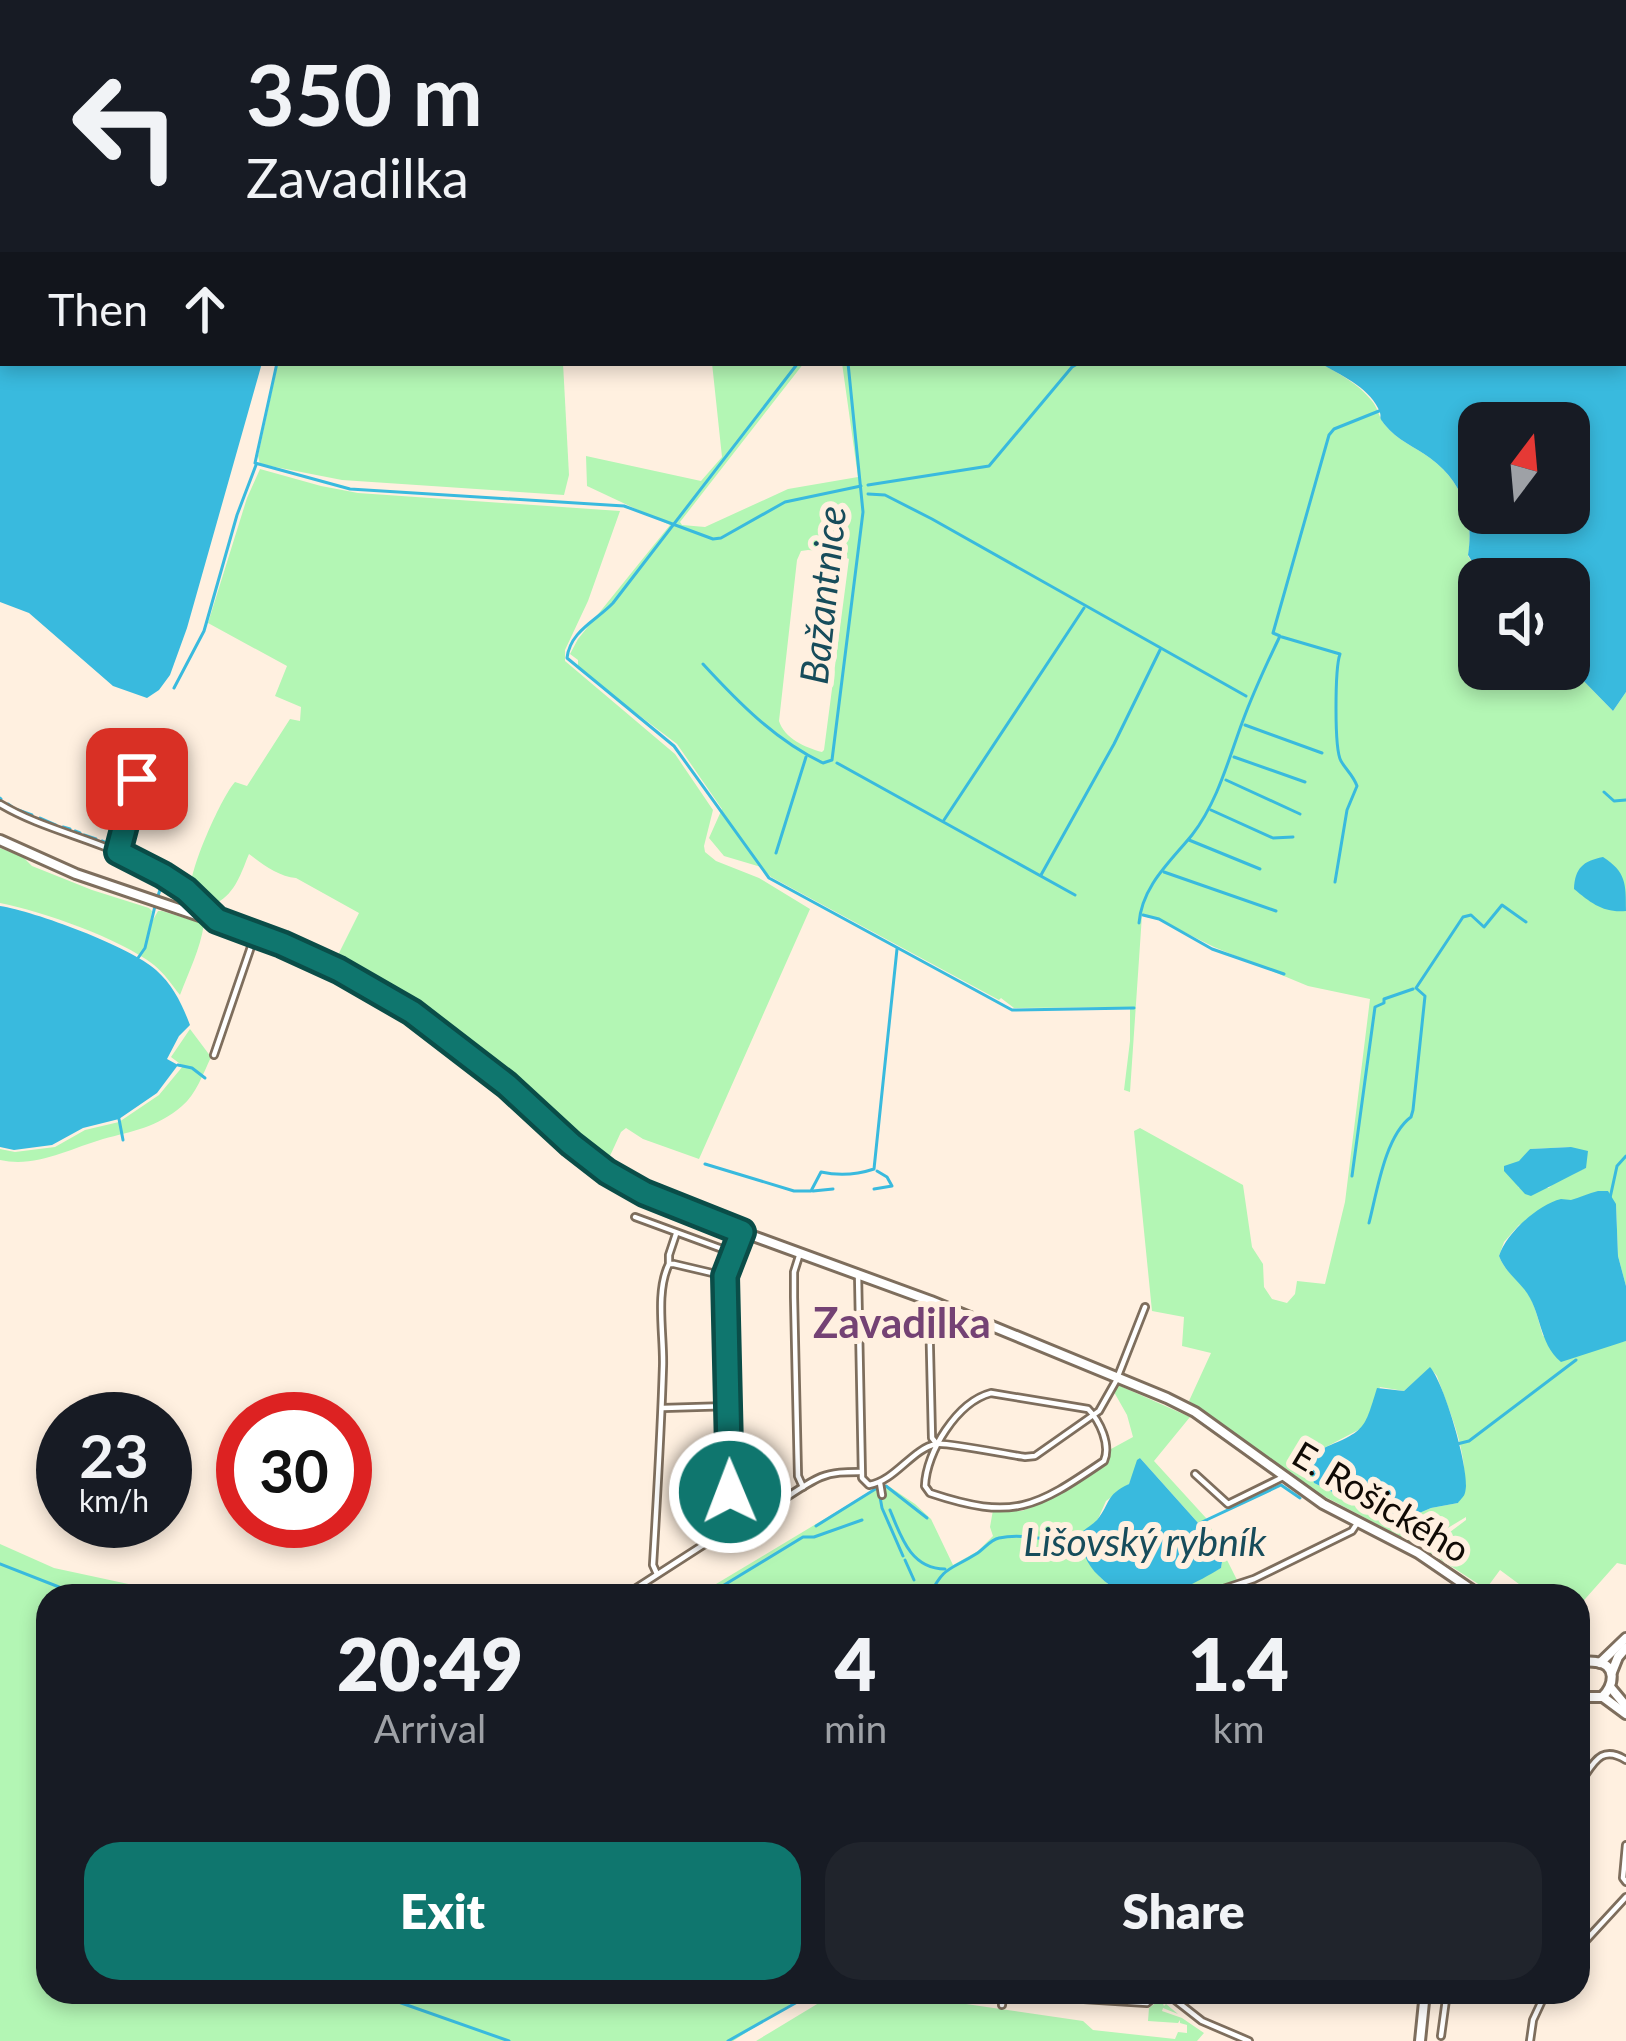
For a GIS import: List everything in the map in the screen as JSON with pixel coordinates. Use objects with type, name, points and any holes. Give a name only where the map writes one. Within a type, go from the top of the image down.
[{"type":"street","points":[[118,852],[146,742]]},
{"type":"street","points":[[0,804],[163,875],[217,920]]},
{"type":"street","points":[[0,840],[76,874],[217,920],[339,970],[412,1012],[507,1085],[571,1144],[644,1193],[931,1300],[1117,1378]]},
{"type":"street","points":[[214,1055],[255,934]]},
{"type":"street","points":[[635,1217],[725,1250]]},
{"type":"street","points":[[642,1584],[705,1546],[728,1522],[725,1276],[742,1232]]},
{"type":"street","points":[[657,1574],[653,1565],[662,1408],[662,1297],[676,1234]]},
{"type":"street","points":[[800,1253],[794,1272],[798,1476],[803,1486]]},
{"type":"street","points":[[669,1264],[725,1276]]},
{"type":"street","points":[[858,1273],[861,1472],[869,1485],[880,1483],[937,1444],[1030,1457],[1095,1416],[1117,1378],[1145,1307]]},
{"type":"street","points":[[931,1300],[932,1438],[937,1444]]},
{"type":"street","name":"E. Rošického","points":[[1117,1378],[1195,1412],[1323,1504],[1418,1552],[1464,1584]]},
{"type":"street","points":[[985,1394],[1088,1409],[1095,1416],[1108,1454],[1052,1496],[1006,1510],[930,1493],[925,1486],[937,1444],[953,1422],[985,1394]]},
{"type":"street","points":[[662,1408],[730,1406]]},
{"type":"street","points":[[728,1522],[744,1522],[832,1473],[861,1472]]},
{"type":"street","points":[[1195,1474],[1228,1504],[1283,1477]]},
{"type":"street","points":[[880,1483],[882,1496]]},
{"type":"street","points":[[1241,1584],[1352,1531],[1358,1522]]},
{"type":"street","points":[[1600,1663],[1626,1638]]},
{"type":"street","points":[[1626,1648],[1611,1674],[1611,1688],[1626,1710]]},
{"type":"street","points":[[1590,1662],[1600,1663],[1611,1674]]},
{"type":"street","points":[[1590,1702],[1611,1688]]},
{"type":"street","points":[[1590,1695],[1626,1710]]},
{"type":"street","points":[[1590,1771],[1604,1754],[1611,1752],[1626,1760]]},
{"type":"street","points":[[1626,1845],[1626,1882]]},
{"type":"street","points":[[1590,1936],[1626,1897]]},
{"type":"street","points":[[1180,2004],[1202,2020],[1249,2041]]},
{"type":"street","points":[[1420,2041],[1424,2004]]},
{"type":"street","points":[[1441,2036],[1444,2004]]},
{"type":"street","points":[[1530,2041],[1540,2004]]},
{"type":"green space","points":[[277,366],[563,366],[569,475],[564,495],[342,480],[260,464]]},
{"type":"green space","points":[[712,366],[802,366],[680,522],[705,527],[788,489],[858,477],[842,366],[1325,366],[1361,389],[1390,430],[1451,478],[1458,489],[1458,534],[1469,534],[1469,558],[1458,558],[1458,690],[1590,687],[1613,711],[1626,692],[1626,1286],[1618,1256],[1616,1204],[1574,1200],[1519,1225],[1499,1256],[1528,1293],[1543,1336],[1614,1344],[1626,1341],[1626,1565],[1617,1563],[1590,1593],[1590,1584],[1519,1584],[1500,1570],[1490,1584],[1478,1584],[1426,1550],[1466,1517],[1418,1546],[1320,1494],[1189,1401],[1211,1353],[1182,1346],[1184,1317],[1152,1311],[1134,1131],[1140,1128],[1243,1185],[1252,1247],[1263,1264],[1264,1287],[1272,1299],[1287,1303],[1297,1281],[1325,1284],[1345,1202],[1370,999],[1308,986],[1142,915],[1130,1092],[1124,1090],[1130,1007],[1014,1008],[771,877],[761,867],[724,856],[709,838],[722,809],[677,744],[578,669],[578,660],[570,654],[670,525],[587,486],[586,456],[701,481],[722,457]],"holes":[[[808,550],[834,552],[849,559],[824,750],[822,752],[791,737],[779,721],[797,560],[801,551]],[[1571,1147],[1586,1168],[1556,1180],[1549,1188],[1519,1188],[1517,1182],[1517,1172],[1530,1149]],[[1430,1368],[1437,1376],[1463,1458],[1458,1503],[1389,1516],[1314,1483],[1324,1448],[1364,1427],[1380,1387],[1404,1391]]]},
{"type":"green space","points":[[260,469],[358,493],[620,511],[565,650],[565,661],[675,754],[713,810],[705,852],[810,909],[699,1159],[626,1128],[609,1158],[585,1145],[479,1050],[336,959],[359,913],[296,878],[277,873],[249,854],[233,888],[217,903],[191,887],[201,849],[229,790],[235,782],[247,786],[290,719],[300,721],[301,707],[275,696],[287,666],[208,623]]},
{"type":"green space","points":[[0,848],[32,866],[149,908],[149,927],[158,911],[204,924],[180,995],[154,965],[122,945],[58,919],[0,903]]},
{"type":"green space","points":[[190,1029],[211,1057],[191,1096],[172,1113],[144,1128],[52,1156],[26,1162],[0,1160],[0,1149],[55,1147],[85,1130],[119,1122],[159,1095],[183,1066],[171,1057]]},
{"type":"green space","points":[[1118,1385],[1190,1417],[1154,1461],[1206,1518],[1237,1580],[1190,1584],[1221,1568],[1222,1562],[1199,1524],[1140,1458],[1129,1484],[1106,1501],[1081,1541],[1087,1559],[1109,1584],[716,1584],[887,1485],[931,1519],[953,1565],[993,1536],[993,1510],[1022,1511],[1053,1498],[1104,1464],[1111,1449],[1133,1437],[1114,1392]]},
{"type":"green space","points":[[0,1544],[54,1568],[128,1584],[36,1584],[36,2004],[790,2004],[733,2041],[0,2041]]},
{"type":"green space","points":[[817,2004],[966,2004],[1083,2021],[1093,2030],[1175,2039],[1178,2032],[1187,2033],[1187,2025],[1180,2020],[1148,2021],[1149,2008],[1166,2004],[1178,2014],[1162,2011],[1182,2018],[1204,2033],[1197,2041],[756,2041]]},
{"type":"water","points":[[0,366],[261,366],[187,628],[170,675],[159,690],[147,698],[113,686],[29,613],[0,602]]},
{"type":"water","points":[[1325,366],[1626,366],[1626,692],[1613,711],[1590,687],[1590,558],[1468,555],[1469,534],[1590,534],[1590,402],[1458,402],[1458,489],[1441,467],[1390,430],[1367,393]]},
{"type":"water","points":[[1603,857],[1623,879],[1626,911],[1598,906],[1574,889],[1581,867]]},
{"type":"water","points":[[0,906],[81,931],[144,961],[172,988],[190,1025],[167,1059],[178,1065],[157,1093],[119,1119],[83,1128],[52,1145],[0,1147]]},
{"type":"water","points":[[1530,1149],[1588,1151],[1586,1168],[1531,1196],[1504,1171],[1504,1166],[1519,1161]]},
{"type":"water","points":[[1608,1191],[1616,1204],[1618,1256],[1626,1286],[1626,1341],[1561,1362],[1548,1346],[1530,1298],[1499,1256],[1515,1230],[1542,1207]]},
{"type":"water","points":[[1430,1367],[1448,1406],[1463,1460],[1466,1490],[1458,1503],[1388,1516],[1314,1483],[1308,1460],[1314,1444],[1324,1448],[1356,1432],[1366,1421],[1377,1388],[1404,1391]]},
{"type":"water","name":"Lišovský rybník","points":[[1137,1460],[1199,1524],[1221,1568],[1190,1584],[1109,1584],[1091,1567],[1081,1533],[1097,1520],[1112,1496],[1129,1484]]},
{"type":"waterway","points":[[276,366],[255,463],[350,489],[624,506],[713,539],[785,502],[861,486]]},
{"type":"waterway","points":[[796,366],[613,603],[578,633],[567,658],[674,746],[769,878],[1012,1010],[1134,1008]]},
{"type":"waterway","name":"Bažantnice","points":[[703,664],[773,732],[823,763],[832,760],[863,512],[848,366]]},
{"type":"waterway","points":[[868,485],[989,466],[1074,366]]},
{"type":"waterway","points":[[1139,923],[1151,886],[1208,809],[1280,636],[1273,633],[1329,435],[1379,411]]},
{"type":"waterway","points":[[174,688],[204,631],[256,465]]},
{"type":"waterway","points":[[868,494],[885,495],[932,519],[1246,696]]},
{"type":"waterway","points":[[944,820],[1084,608]]},
{"type":"waterway","points":[[1282,637],[1340,654],[1339,754],[1357,786],[1347,810],[1335,882]]},
{"type":"waterway","points":[[1041,875],[1160,650]]},
{"type":"waterway","points":[[1245,725],[1322,753]]},
{"type":"waterway","points":[[776,853],[806,757]]},
{"type":"waterway","points":[[1234,757],[1305,782]]},
{"type":"waterway","name":"Bažantnice","points":[[837,763],[1075,895]]},
{"type":"waterway","points":[[1226,780],[1300,814]]},
{"type":"waterway","points":[[1604,792],[1614,801],[1626,800]]},
{"type":"waterway","points":[[8,804],[12,807]]},
{"type":"waterway","points":[[18,810],[32,815]]},
{"type":"waterway","points":[[1211,810],[1273,838],[1293,837]]},
{"type":"waterway","points":[[40,818],[56,825]]},
{"type":"waterway","points":[[63,827],[70,829]]},
{"type":"waterway","points":[[75,831],[80,833]]},
{"type":"waterway","points":[[84,835],[96,839]]},
{"type":"waterway","points":[[1189,840],[1260,869]]},
{"type":"waterway","points":[[102,841],[114,846]]},
{"type":"waterway","points":[[123,849],[131,853]]},
{"type":"waterway","points":[[139,856],[150,863]]},
{"type":"waterway","points":[[157,867],[166,872]]},
{"type":"waterway","points":[[1164,872],[1276,911]]},
{"type":"waterway","points":[[158,896],[163,880]]},
{"type":"waterway","points":[[1369,1223],[1388,1151],[1413,1110],[1425,996],[1416,988],[1463,917],[1471,915],[1484,927],[1502,905],[1526,922]]},
{"type":"waterway","points":[[138,958],[155,906]]},
{"type":"waterway","points":[[1143,915],[1212,949],[1284,974]]},
{"type":"waterway","points":[[705,1164],[794,1191],[811,1191],[821,1172],[874,1169],[897,949]]},
{"type":"waterway","points":[[1352,1176],[1375,1007],[1413,989]]},
{"type":"waterway","points":[[178,1065],[205,1078]]},
{"type":"waterway","points":[[119,1119],[123,1140]]},
{"type":"waterway","points":[[1610,1198],[1617,1166],[1626,1156]]},
{"type":"waterway","points":[[874,1189],[892,1186],[877,1171]]},
{"type":"waterway","points":[[813,1191],[833,1189]]},
{"type":"waterway","points":[[1457,1444],[1469,1441],[1576,1360]]},
{"type":"waterway","points":[[1200,1523],[1281,1485],[1300,1498]]},
{"type":"waterway","points":[[886,1486],[927,1518]]},
{"type":"waterway","points":[[816,1526],[877,1488]]},
{"type":"waterway","points":[[880,1497],[903,1556]]},
{"type":"waterway","points":[[890,1510],[903,1541],[916,1557],[933,1568],[945,1569]]},
{"type":"waterway","points":[[726,1584],[803,1537],[862,1520]]},
{"type":"waterway","points":[[936,1584],[953,1567],[996,1539],[1084,1541]]},
{"type":"waterway","points":[[905,1560],[914,1580]]},
{"type":"waterway","points":[[0,1564],[51,1584]]},
{"type":"waterway","points":[[404,2004],[509,2041]]},
{"type":"waterway","points":[[728,2041],[794,2004]]},
{"type":"district","name":"Zavadilka","points":[[902,1323]]},
{"type":"route","points":[[137,779],[118,852],[186,890],[217,920],[339,970],[412,1012],[507,1085],[607,1172],[644,1193],[742,1232],[725,1276],[730,1492]]}]
